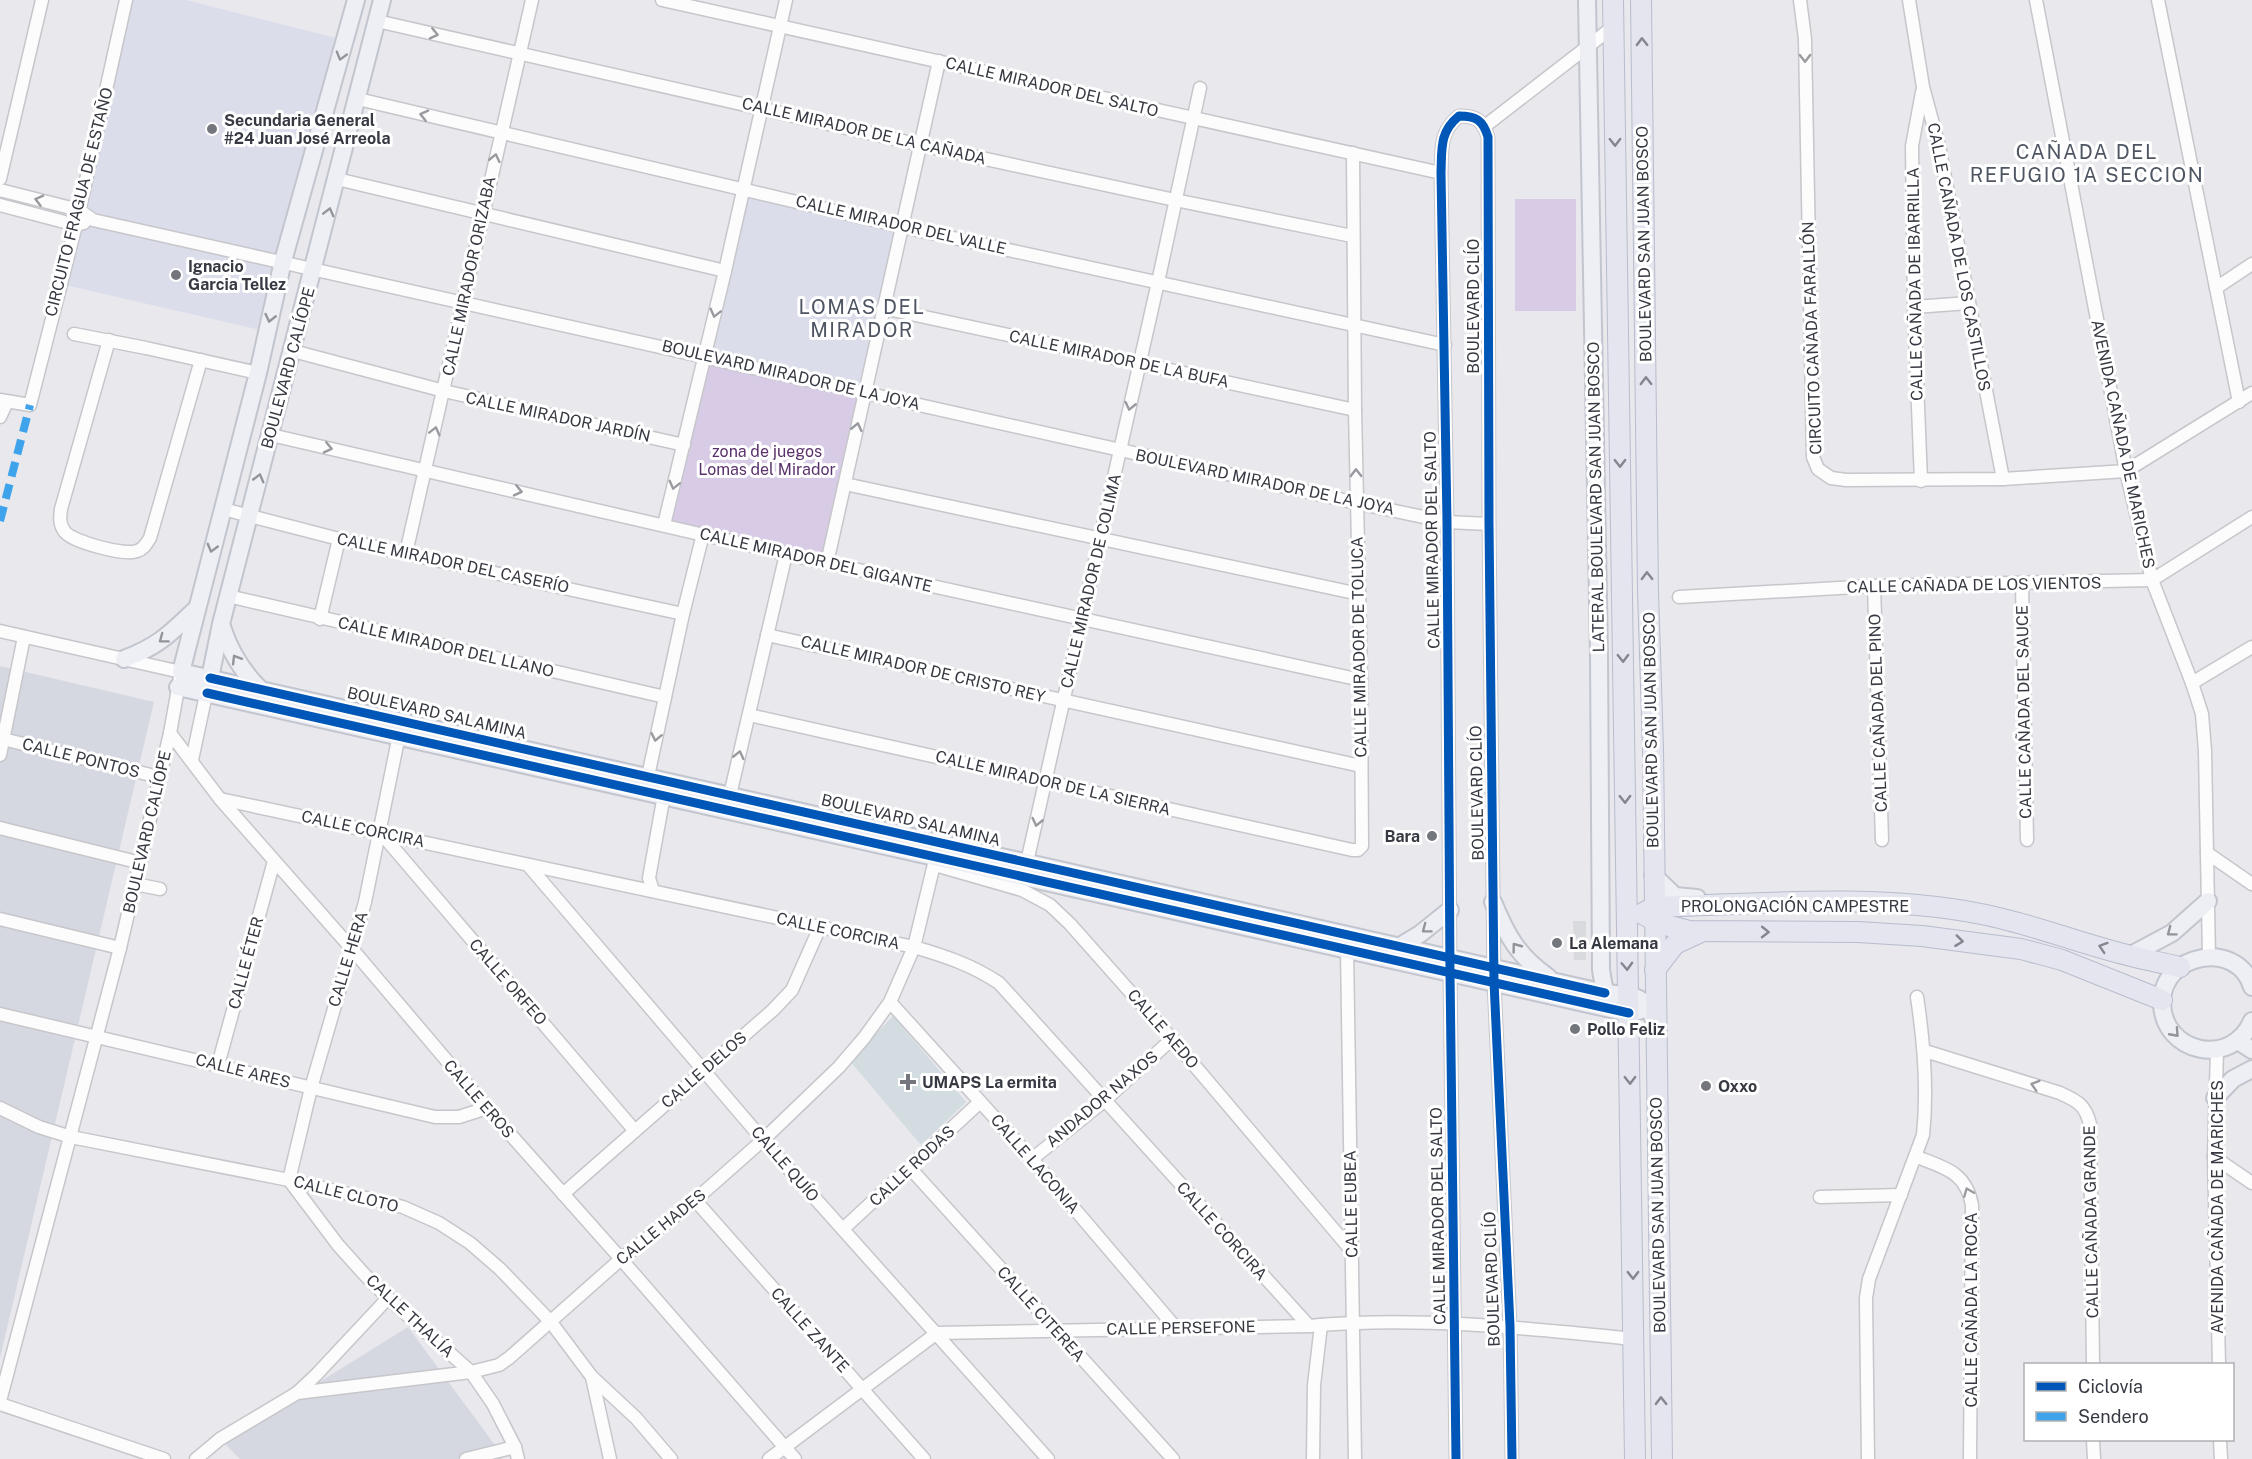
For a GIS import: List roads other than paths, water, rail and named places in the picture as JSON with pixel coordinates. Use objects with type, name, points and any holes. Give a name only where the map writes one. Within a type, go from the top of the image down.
[{"type":"main road","name":"BOULEVARD SAN JUAN BOSCO","points":[[1613,0],[1635,1459]]},
{"type":"main road","name":"BOULEVARD SAN JUAN BOSCO","points":[[1641,0],[1648,592],[1653,747],[1653,875],[1650,914],[1652,988],[1656,1029],[1662,1459]]},
{"type":"main road","points":[[1615,84],[1643,84]]},
{"type":"main road","points":[[1625,848],[1629,857],[1642,863],[1653,849]]},
{"type":"main road","points":[[1626,892],[1650,914],[1635,920],[1626,937]]},
{"type":"main road","name":"PROLONGACIÓN CAMPESTRE","points":[[1650,914],[1748,904],[1875,903],[1923,906],[2022,923],[2129,956],[2180,967]]},
{"type":"main road","name":"PROLONGACIÓN CAMPESTRE","points":[[1650,914],[1676,929],[1922,936],[2021,949],[2062,960],[2162,1000]]},
{"type":"main road","points":[[1652,988],[1675,944],[1683,938],[1706,931]]},
{"type":"main road","points":[[1628,1010],[1636,1015],[1642,1015],[1656,1029]]},
{"type":"street","points":[[0,179],[42,0]]},
{"type":"street","name":"CIRCUITO FRAGUA DE ESTAÑO","points":[[4,401],[30,405],[76,225],[126,0]]},
{"type":"street","name":"BOULEVARD CALÍOPE","points":[[0,1403],[3,1378],[71,1137],[120,948],[170,733],[179,680],[258,373],[283,261],[356,0]]},
{"type":"street","name":"BOULEVARD CALÍOPE","points":[[208,685],[228,596],[382,0]]},
{"type":"street","name":"CALLE MIRADOR ORIZABA","points":[[406,553],[532,0]]},
{"type":"street","name":"CALLE MIRADOR DEL SALTO","points":[[662,0],[1441,173]]},
{"type":"street","points":[[664,525],[725,271],[786,0]]},
{"type":"street","name":"LATERAL BOULEVARD SAN JUAN BOSCO","points":[[1587,0],[1599,655],[1601,970],[1605,993]]},
{"type":"street","name":"CIRCUITO CAÑADA FARALLÓN","points":[[1800,0],[1805,39],[1813,457],[1818,469],[1831,478],[1846,480],[1921,481],[2003,479],[2126,471],[2252,393]]},
{"type":"street","name":"CALLE CAÑADA DE LOS CASTILLOS","points":[[1909,0],[1923,87],[1939,146],[2003,479]]},
{"type":"street","name":"AVENIDA CAÑADA DE MARICHES","points":[[2036,0],[2126,471],[2152,580],[2202,714],[2208,854],[2209,957]]},
{"type":"street","points":[[2157,0],[2239,402]]},
{"type":"street","name":"CALLE MIRADOR DE LA CAÑADA","points":[[377,21],[921,145],[1352,236]]},
{"type":"street","points":[[1485,126],[1613,27]]},
{"type":"street","points":[[827,563],[939,61]]},
{"type":"street","name":"CALLE CAÑADA DE IBARRILLA","points":[[1921,481],[1914,307],[1912,146],[1923,87]]},
{"type":"street","name":"CALLE MIRADOR DE COLIMA","points":[[1027,862],[1083,620],[1200,88]]},
{"type":"street","name":"CALLE MIRADOR DEL VALLE","points":[[358,99],[903,227],[1445,345]]},
{"type":"street","name":"CALLE MIRADOR DEL SALTO","points":[[1456,1459],[1448,522],[1441,173],[1443,135],[1450,124],[1459,116],[1472,116],[1479,119],[1485,126]]},
{"type":"street","name":"BOULEVARD CLÍO","points":[[1485,126],[1488,137],[1494,975],[1510,1326],[1512,1459]]},
{"type":"street","name":"CALLE MIRADOR DE TOLUCA","points":[[1353,153],[1352,236],[1363,841],[1358,850]]},
{"type":"street","points":[[337,180],[725,271]]},
{"type":"street","name":"BOULEVARD MIRADOR DE LA JOYA","points":[[0,190],[79,210],[93,220],[462,303],[865,391],[1357,503],[1448,522],[1489,524]]},
{"type":"street","points":[[0,205],[76,225]]},
{"type":"street","name":"BOULEVARD MIRADOR DE LA JOYA","points":[[76,225],[93,220]]},
{"type":"street","points":[[2216,288],[2252,264]]},
{"type":"street","points":[[1914,307],[1969,303]]},
{"type":"street","name":"CALLE MIRADOR DE LA BUFA","points":[[883,308],[1355,410]]},
{"type":"street","points":[[74,334],[258,373]]},
{"type":"street","points":[[109,340],[61,509],[60,522],[65,533],[76,540],[124,553],[136,552],[144,547],[150,538],[201,360]]},
{"type":"street","name":"CALLE MIRADOR JARDÍN","points":[[293,351],[444,391],[684,444]]},
{"type":"street","points":[[0,417],[4,401]]},
{"type":"street","name":"CALLE MIRADOR DEL GIGANTE","points":[[271,435],[786,554],[1361,680]]},
{"type":"street","points":[[844,484],[1359,594]]},
{"type":"street","name":"CALLE MIRADOR DEL CASERÍO","points":[[223,509],[339,539],[683,614]]},
{"type":"street","points":[[2152,580],[2252,517]]},
{"type":"street","points":[[648,776],[703,534]]},
{"type":"street","points":[[320,619],[339,539]]},
{"type":"street","points":[[730,795],[786,554]]},
{"type":"street","name":"CALLE CAÑADA DE LOS VIENTOS","points":[[1679,597],[1874,586],[2152,580]]},
{"type":"street","name":"CALLE CAÑADA DEL SAUCE","points":[[2022,584],[2027,840]]},
{"type":"street","name":"CALLE CAÑADA DEL PINO","points":[[1874,586],[1882,840]]},
{"type":"street","name":"CALLE MIRADOR DEL LLANO","points":[[228,596],[665,697]]},
{"type":"street","points":[[124,659],[160,642],[196,610]]},
{"type":"street","points":[[221,624],[236,661],[260,689]]},
{"type":"street","name":"BOULEVARD SALAMINA","points":[[0,631],[124,659],[179,680],[208,685],[399,735],[664,795],[936,861],[1347,949],[1450,965],[1628,1010]]},
{"type":"street","name":"CALLE MIRADOR DE CRISTO REY","points":[[766,634],[1361,766]]},
{"type":"street","points":[[0,755],[24,637]]},
{"type":"street","points":[[2192,683],[2252,646]]},
{"type":"street","points":[[192,760],[208,685]]},
{"type":"street","name":"BOULEVARD SALAMINA","points":[[208,685],[260,689],[648,776],[1400,946],[1450,965]]},
{"type":"street","name":"CALLE MIRADOR DE LA SIERRA","points":[[749,716],[1358,850]]},
{"type":"street","name":"CALLE EROS","points":[[170,733],[220,799],[352,949],[486,1108],[795,1459]]},
{"type":"street","name":"CALLE HERA","points":[[289,1180],[311,1088],[365,902],[399,735]]},
{"type":"street","name":"CALLE PONTOS","points":[[3,739],[159,777]]},
{"type":"street","points":[[652,891],[649,878],[664,795]]},
{"type":"street","name":"CALLE CORCIRA","points":[[220,799],[914,947],[950,957],[977,969],[999,983],[1104,1101],[1315,1325]]},
{"type":"street","points":[[0,828],[141,862]]},
{"type":"street","name":"CALLE ORFEO","points":[[380,832],[635,1131]]},
{"type":"street","points":[[2208,854],[2252,884]]},
{"type":"street","name":"CALLE ÉTER","points":[[218,1065],[274,861]]},
{"type":"street","name":"CALLE HADES","points":[[196,1459],[220,1439],[297,1393],[471,1372],[499,1365],[509,1358],[621,1259],[695,1200],[764,1140],[839,1067],[864,1038],[890,1002],[914,947],[936,861]]},
{"type":"street","name":"CALLE AEDO","points":[[936,861],[1022,890],[1050,905],[1070,924],[1172,1039],[1352,1250]]},
{"type":"street","name":"CALLE QUÍO","points":[[528,865],[764,1140],[1048,1459]]},
{"type":"street","points":[[1653,875],[1675,896],[1732,898],[1748,904]]},
{"type":"street","points":[[135,884],[160,889]]},
{"type":"street","points":[[2129,956],[2172,933],[2208,900]]},
{"type":"street","points":[[1493,902],[1512,942],[1531,966],[1553,981]]},
{"type":"street","points":[[1400,946],[1420,934],[1450,910]]},
{"type":"street","points":[[0,919],[120,948]]},
{"type":"street","name":"CALLE DELOS","points":[[563,1194],[773,1010],[792,990],[820,927]]},
{"type":"street","name":"CALLE EUBEA","points":[[1347,949],[1355,1459]]},
{"type":"street","points":[[2252,987],[2240,969],[2226,960],[2199,957],[2180,967],[2167,982],[2162,1000],[2163,1015],[2169,1028],[2178,1039],[2190,1047],[2217,1050],[2245,1046],[2252,1021]]},
{"type":"street","name":"BOULEVARD SALAMINA","points":[[1494,975],[1553,981],[1605,993],[1628,1010]]},
{"type":"street","points":[[1628,1010],[1652,988]]},
{"type":"street","points":[[1868,1459],[1866,1298],[1869,1279],[1917,1156],[1926,1111],[1924,1051],[1917,997]]},
{"type":"street","name":"CALLE LACONIA","points":[[890,1002],[1032,1159],[1176,1328]]},
{"type":"street","name":"CALLE ARES","points":[[0,1014],[435,1117],[459,1116],[486,1108]]},
{"type":"street","name":"ANDADOR NAXOS","points":[[1032,1159],[1104,1101],[1172,1039]]},
{"type":"street","name":"AVENIDA CAÑADA DE MARICHES","points":[[2217,1050],[2214,1157],[2218,1363]]},
{"type":"street","name":"CALLE CAÑADA GRANDE","points":[[1924,1051],[2060,1093],[2075,1100],[2087,1110],[2090,1124],[2093,1363]]},
{"type":"street","points":[[2215,1098],[2233,1079],[2252,1069]]},
{"type":"street","name":"CALLE RODAS","points":[[843,1230],[980,1102]]},
{"type":"street","name":"CALLE CLOTO","points":[[0,1108],[31,1124],[71,1137],[289,1180],[402,1207],[439,1224],[470,1243],[500,1269],[550,1321],[592,1377],[636,1418],[671,1459]]},
{"type":"street","name":"CALLE CAÑADA LA ROCA","points":[[1917,1156],[1948,1169],[1962,1179],[1970,1191],[1972,1205],[1970,1459]]},
{"type":"street","points":[[2214,1157],[2252,1183]]},
{"type":"street","name":"CALLE CITEREA","points":[[910,1168],[1173,1459]]},
{"type":"street","name":"CALLE THALÍA","points":[[289,1180],[338,1245],[388,1298],[471,1372],[493,1404],[516,1453]]},
{"type":"street","points":[[1820,1197],[1901,1195]]},
{"type":"street","name":"CALLE ZANTE","points":[[695,1200],[924,1459]]},
{"type":"street","points":[[297,1393],[388,1298]]},
{"type":"street","name":"CALLE PERSEFONE","points":[[937,1333],[1315,1325],[1353,1322],[1510,1326],[1634,1339]]},
{"type":"street","points":[[1313,1459],[1315,1325]]},
{"type":"street","points":[[769,1459],[937,1333]]},
{"type":"street","points":[[592,1377],[610,1459]]},
{"type":"street","points":[[0,1403],[164,1459]]},
{"type":"street","points":[[2093,1441],[2094,1459]]},
{"type":"street","points":[[2220,1441],[2221,1459]]},
{"type":"street","points":[[466,1459],[516,1453]]},
{"type":"place","name":"Secundaria General #24 Juan José Arreola","points":[[212,129]]},
{"type":"place","name":"Ignacio Garcia Tellez","points":[[176,275]]},
{"type":"place","name":"Bara","points":[[1432,836]]},
{"type":"place","name":"La Alemana","points":[[1557,943]]},
{"type":"place","name":"Pollo Feliz","points":[[1575,1029]]},
{"type":"place","name":"UMAPS La ermita","points":[[908,1082]]},
{"type":"place","name":"Oxxo","points":[[1706,1086]]},
{"type":"district","name":"CAÑADA DEL REFUGIO 1A SECCION","points":[[2087,164]]},
{"type":"district","name":"LOMAS DEL MIRADOR","points":[[862,318]]},
{"type":"park label","name":"zona de juegos Lomas del Mirador","points":[[767,460]]}]
